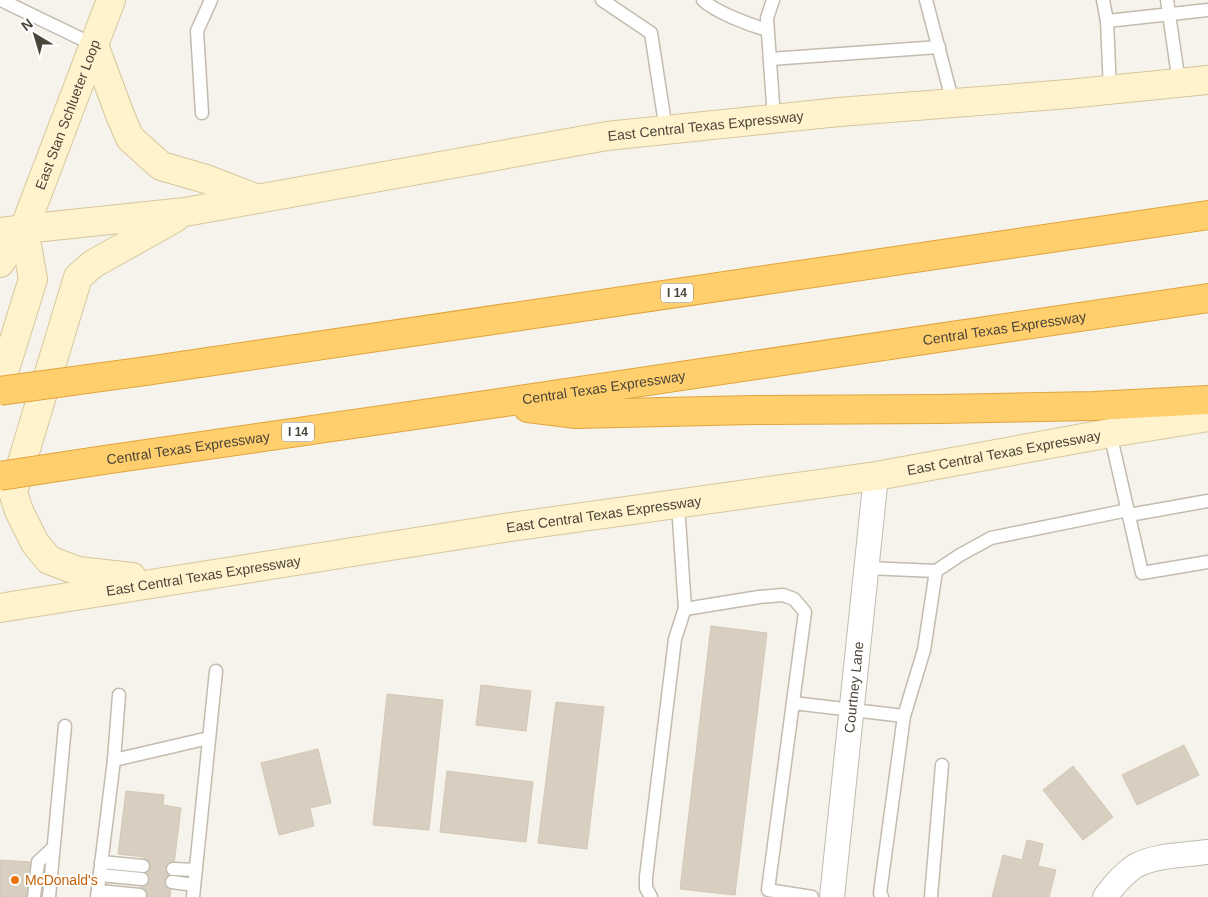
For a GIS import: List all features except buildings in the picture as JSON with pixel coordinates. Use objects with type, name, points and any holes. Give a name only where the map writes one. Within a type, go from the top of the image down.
[{"type":"highway","name":"I 14","points":[[0,391],[1208,215]]},
{"type":"highway","name":"Central Texas Expressway","points":[[0,476],[1208,298]]},
{"type":"highway","points":[[492,404],[576,414],[1094,406],[1208,400]]},
{"type":"main road","name":"East Stan Schlueter Loop","points":[[0,263],[12,230],[94,45],[111,0]]},
{"type":"main road","points":[[94,45],[130,138],[161,166],[206,179],[259,200]]},
{"type":"main road","name":"East Central Texas Expressway","points":[[12,230],[185,212],[606,136],[839,112],[1208,80]]},
{"type":"main road","points":[[165,581],[78,571],[49,560],[35,543],[19,512],[13,492],[78,277],[93,264],[185,212]]},
{"type":"main road","name":"East Stan Schlueter Loop","points":[[0,385],[32,279],[12,230]]},
{"type":"main road","name":"East Central Texas Expressway","points":[[0,608],[504,528],[876,476],[1208,417]]},
{"type":"main road","points":[[0,625],[40,602]]},
{"type":"street","name":"Courtney Lane","points":[[832,897],[876,476]]},
{"type":"street","points":[[1105,897],[1115,883],[1135,866],[1155,858],[1208,852]]},
{"type":"lane","points":[[1,0],[94,45]]},
{"type":"lane","points":[[202,113],[197,31],[211,0]]},
{"type":"lane","points":[[602,0],[651,33],[666,130]]},
{"type":"lane","points":[[703,0],[710,7],[767,30]]},
{"type":"lane","points":[[773,0],[766,18],[774,119]]},
{"type":"lane","points":[[926,0],[953,103]]},
{"type":"lane","points":[[1103,0],[1110,90]]},
{"type":"lane","points":[[1167,0],[1179,83]]},
{"type":"lane","points":[[1106,21],[1208,10]]},
{"type":"lane","points":[[770,59],[939,47]]},
{"type":"lane","points":[[1110,433],[1142,573],[1208,562]]},
{"type":"lane","points":[[867,568],[936,571],[991,538],[1128,512],[1208,501]]},
{"type":"lane","points":[[651,897],[646,888],[646,877],[675,639],[685,608],[678,504]]},
{"type":"lane","points":[[882,897],[880,893],[904,716],[924,650],[936,571]]},
{"type":"lane","points":[[685,608],[783,595],[794,600],[805,612],[767,894],[812,897]]},
{"type":"lane","points":[[172,882],[194,891],[216,672]]},
{"type":"lane","points":[[119,695],[114,760],[98,894],[140,895]]},
{"type":"lane","points":[[793,704],[904,716]]},
{"type":"lane","points":[[48,897],[66,726]]},
{"type":"lane","points":[[114,760],[209,738]]},
{"type":"lane","points":[[932,897],[942,765]]},
{"type":"lane","points":[[34,897],[38,862],[53,848]]},
{"type":"lane","points":[[102,862],[143,866]]},
{"type":"lane","points":[[173,869],[196,870]]},
{"type":"lane","points":[[100,875],[142,879]]},
{"type":"place","name":"McDonald's","points":[[15,880]]}]
